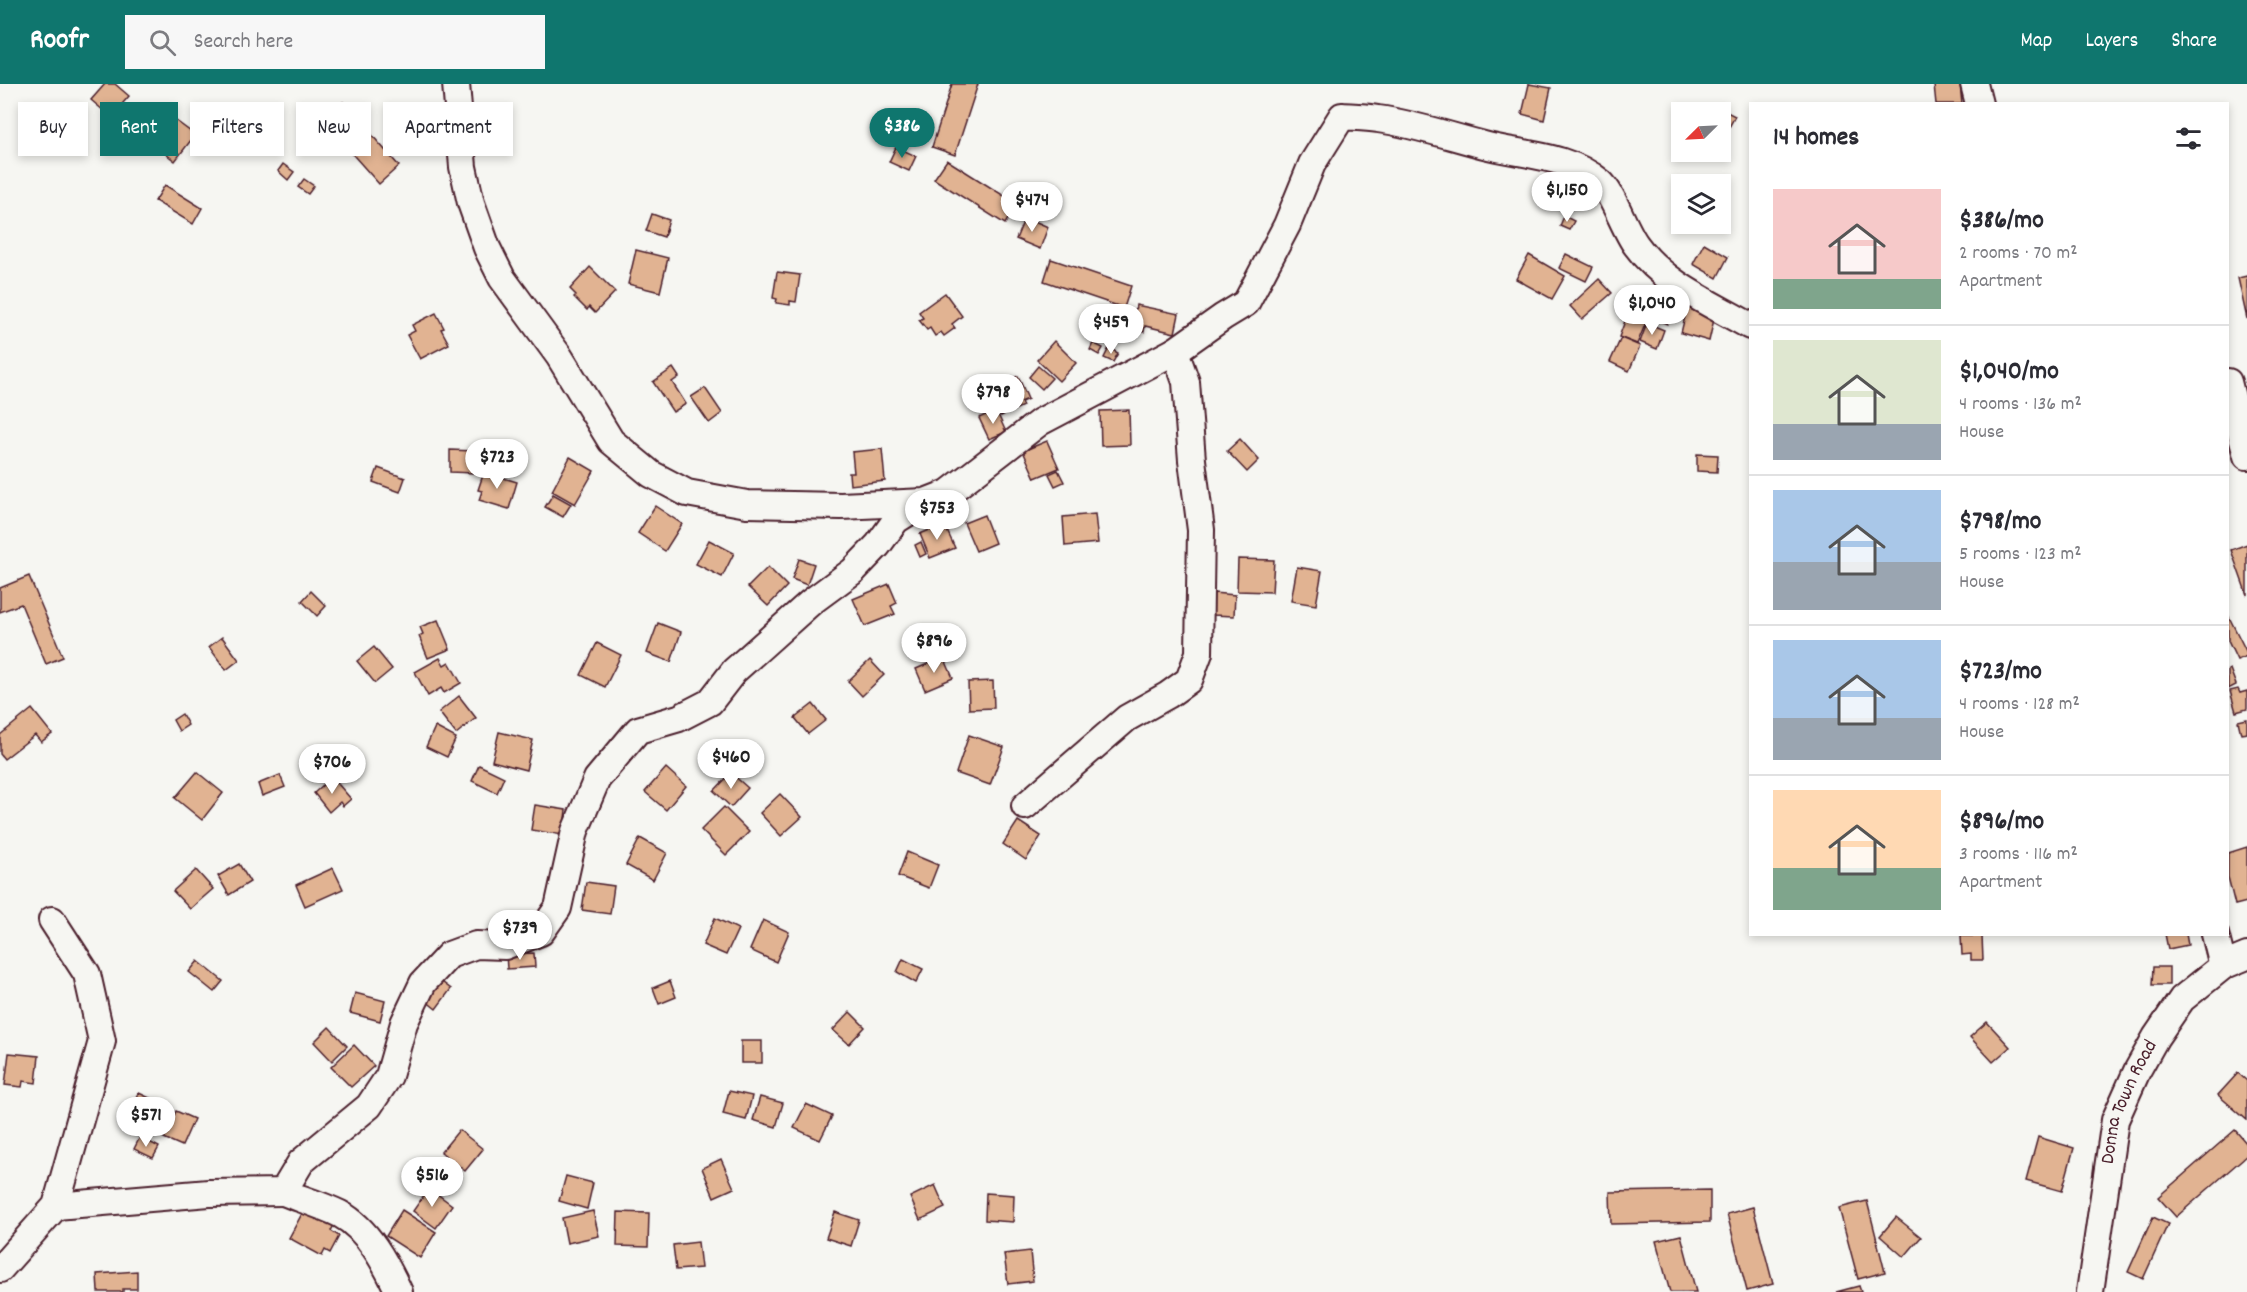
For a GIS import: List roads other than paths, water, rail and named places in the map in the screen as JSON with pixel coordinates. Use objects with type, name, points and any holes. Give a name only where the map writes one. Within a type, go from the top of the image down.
[{"type":"street","points":[[456,84],[463,167],[471,203],[487,248],[502,278],[559,356],[611,441],[651,474],[687,494],[747,504],[841,506],[926,502]]},
{"type":"street","points":[[1974,84],[1978,102]]},
{"type":"street","points":[[283,1192],[301,1162],[369,1106],[389,1076],[404,1023],[423,983],[450,955],[476,945],[505,946],[542,932],[558,908],[575,831],[597,779],[638,730],[679,718],[710,702],[734,671],[811,602],[853,571],[878,545],[896,520],[926,502],[948,493],[1040,422],[1175,351],[1222,317],[1246,303],[1287,225],[1312,164],[1341,116],[1377,118],[1486,146],[1547,156],[1576,168],[1600,182],[1607,190],[1626,230],[1637,247],[1669,280],[1749,325]]},
{"type":"street","points":[[1025,806],[1127,718],[1168,695],[1189,680],[1199,653],[1201,530],[1192,460],[1186,382],[1175,351]]},
{"type":"street","points":[[2229,386],[2247,456]]},
{"type":"street","points":[[0,1269],[56,1206],[102,1041],[87,974],[52,920]]},
{"type":"street","points":[[2216,936],[2223,966]]},
{"type":"street","name":"Donna Town Road","points":[[2090,1292],[2115,1120],[2137,1071],[2156,1037],[2182,999],[2223,966],[2247,956]]},
{"type":"street","points":[[56,1206],[199,1194],[283,1192],[341,1215],[365,1236],[387,1268],[399,1292]]}]
